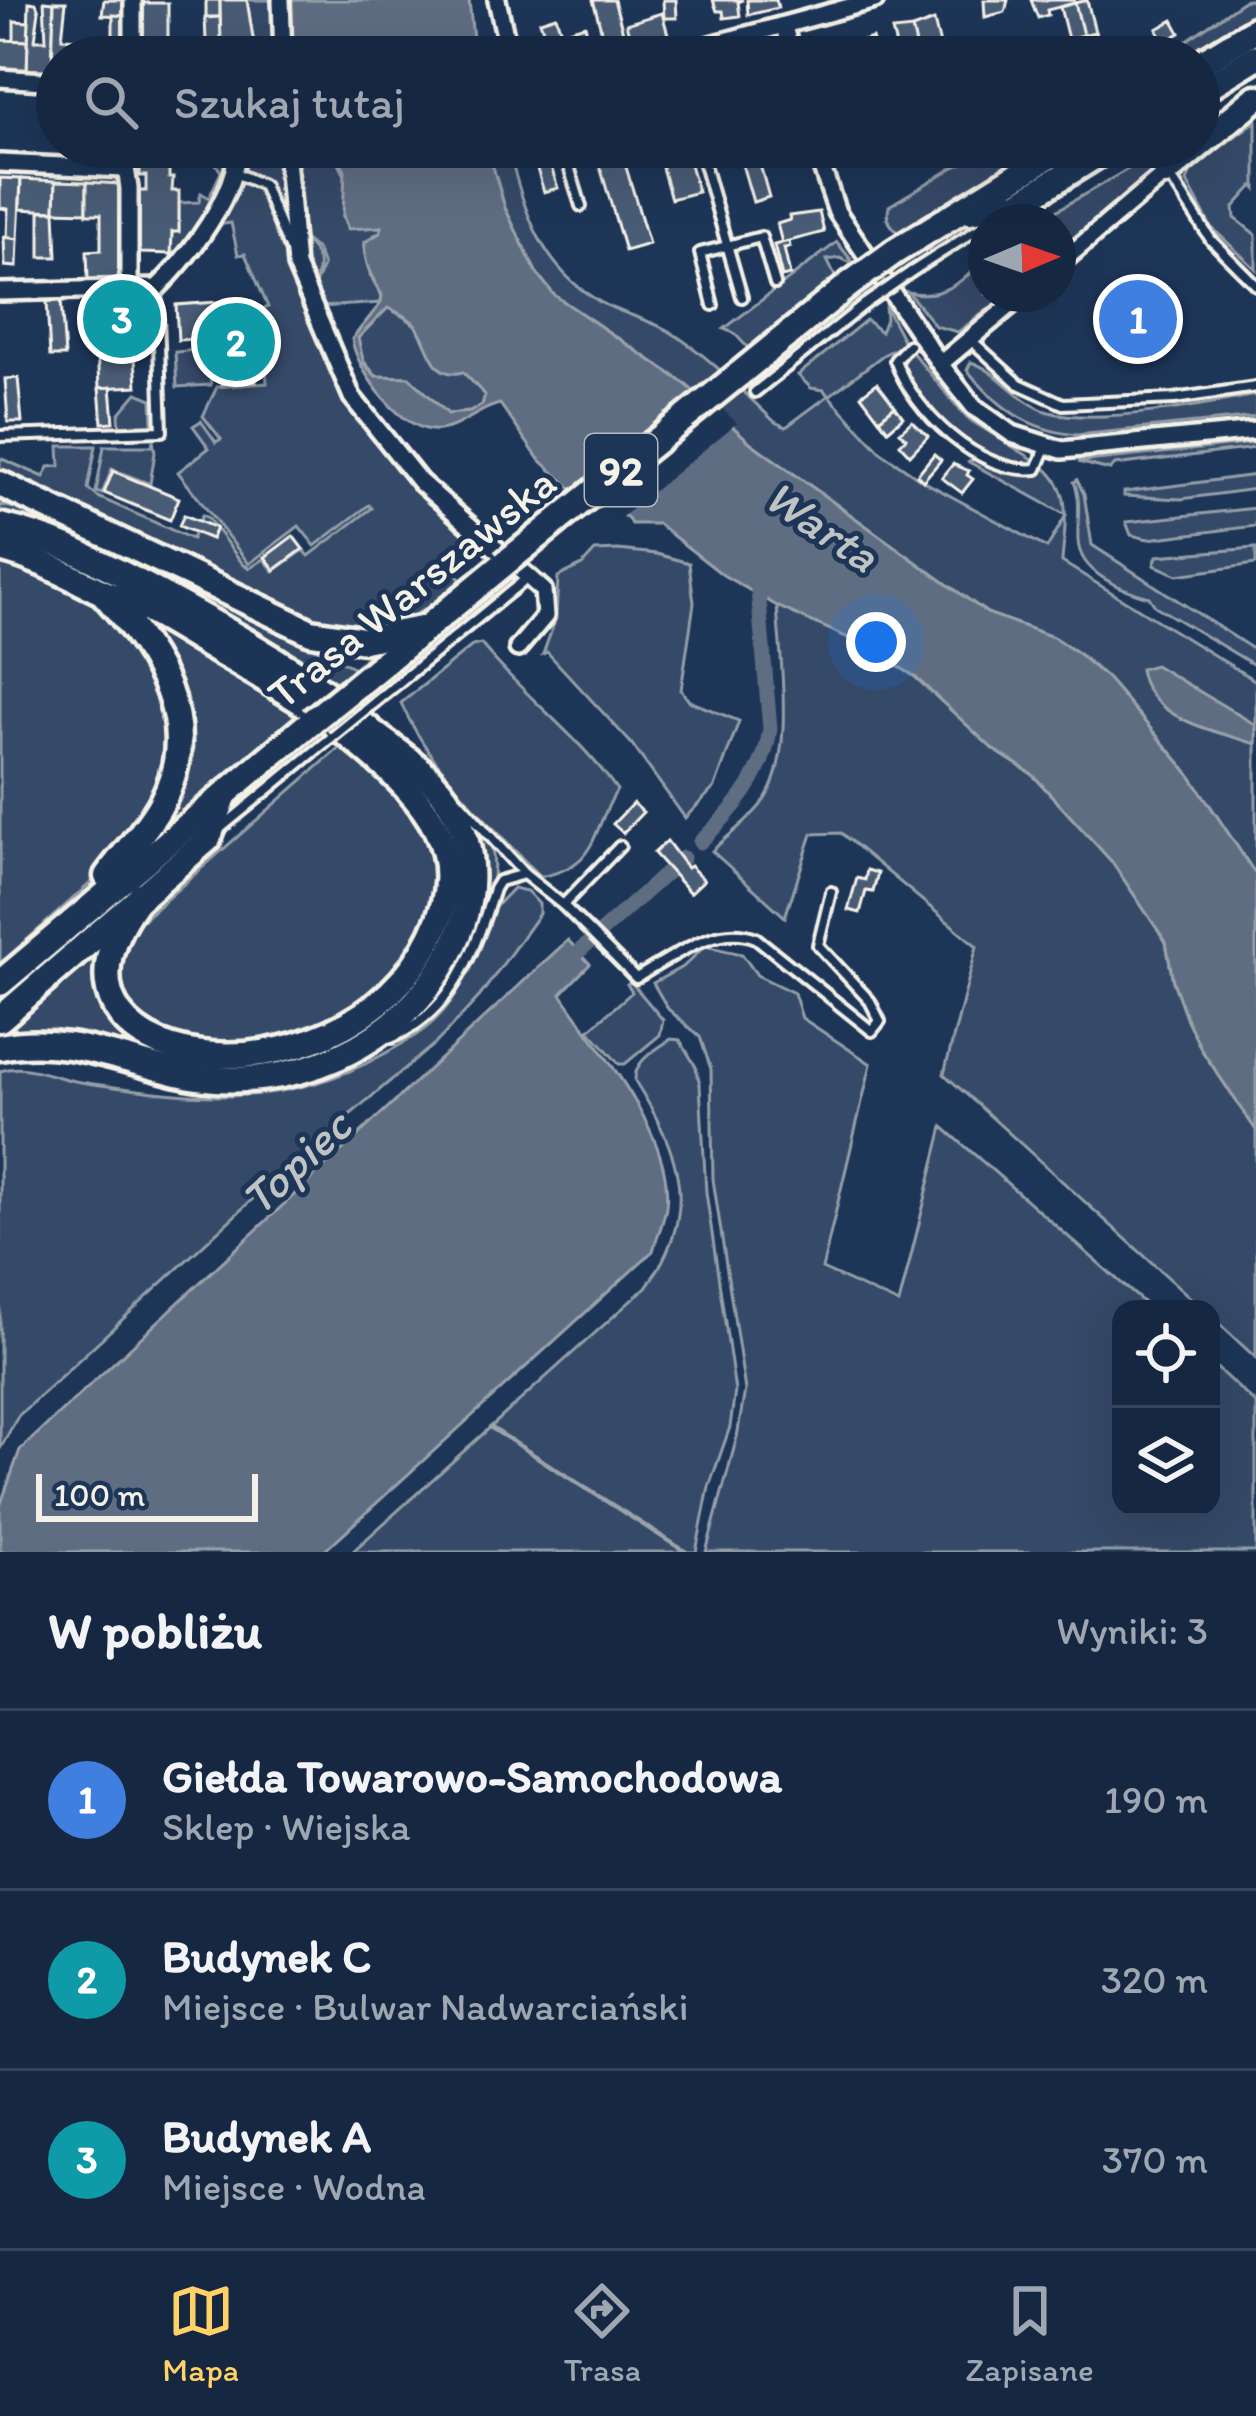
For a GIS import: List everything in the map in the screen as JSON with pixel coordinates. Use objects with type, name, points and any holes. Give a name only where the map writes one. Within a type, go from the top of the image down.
[{"type":"main road","points":[[1220,51],[1256,28]]},
{"type":"main road","points":[[1220,79],[1256,58]]},
{"type":"main road","points":[[1220,128],[1256,98]]},
{"type":"main road","name":"Trasa Warszawska","points":[[1013,192],[1040,168]]},
{"type":"main road","name":"Trasa Warszawska","points":[[0,983],[86,908],[217,815],[366,693],[426,628],[513,573],[858,294],[1013,192],[1065,168]]},
{"type":"main road","points":[[1166,172],[1171,168]]},
{"type":"main road","points":[[1001,204],[1013,192]]},
{"type":"main road","points":[[964,223],[968,222]]},
{"type":"main road","points":[[0,484],[310,632],[364,640],[426,628]]},
{"type":"main road","points":[[0,500],[75,519]]},
{"type":"main road","points":[[0,526],[75,550],[297,697],[400,780],[422,804],[438,830],[448,881],[434,933],[403,981],[363,1016],[326,1037],[277,1052],[225,1056],[178,1049],[138,1034],[112,1013],[100,975],[111,936],[141,895]]},
{"type":"main road","points":[[0,549],[60,569],[102,592],[180,617],[310,682],[418,767],[445,795],[462,828],[470,860],[470,894],[463,924],[421,996],[392,1025],[361,1046],[318,1065],[262,1078],[199,1077],[58,1043],[0,1047]]},
{"type":"main road","points":[[86,908],[163,801],[178,747],[175,710],[160,667],[136,630],[102,592]]},
{"type":"main road","name":"Trasa Warszawska","points":[[0,1019],[141,895],[217,815]]},
{"type":"street","points":[[133,0],[133,36]]},
{"type":"street","points":[[281,0],[283,36]]},
{"type":"street","points":[[497,0],[505,36]]},
{"type":"street","points":[[746,36],[875,0]]},
{"type":"street","points":[[784,26],[787,36]]},
{"type":"street","points":[[0,78],[36,81]]},
{"type":"street","points":[[0,163],[36,165]]},
{"type":"street","points":[[103,168],[124,169],[129,188],[129,290]]},
{"type":"street","points":[[0,292],[157,288],[229,191],[236,168]]},
{"type":"street","points":[[288,168],[296,266],[352,397],[420,482],[543,590],[543,620],[518,648]]},
{"type":"street","points":[[822,168],[837,212],[940,364],[974,407],[1012,434],[1062,450],[1256,431]]},
{"type":"street","points":[[1076,250],[1166,172]]},
{"type":"street","points":[[940,364],[1002,312]]},
{"type":"lane","points":[[569,168],[581,206]]},
{"type":"lane","points":[[705,168],[742,296]]},
{"type":"lane","points":[[1166,172],[1211,240],[1256,285]]},
{"type":"lane","points":[[236,173],[262,185],[296,266]]},
{"type":"lane","points":[[713,305],[700,253],[761,237],[775,284]]},
{"type":"lane","points":[[0,436],[162,431],[157,288]]},
{"type":"lane","points":[[970,339],[1019,384],[1063,404],[1174,399],[1256,387]]},
{"type":"lane","points":[[909,344],[895,360],[912,394],[938,424],[969,446],[1020,471],[1036,469],[1047,445]]},
{"type":"lane","name":"Trasa Warszawska","points":[[366,693],[513,573]]},
{"type":"lane","points":[[445,795],[457,798],[524,874],[563,905],[636,978],[720,934],[750,934],[872,1031],[880,1021],[870,1001],[818,945],[831,892]]},
{"type":"lane","points":[[563,905],[620,846]]},
{"type":"lane","points":[[361,1046],[419,1024],[445,998],[474,954],[499,881],[524,874]]},
{"type":"lane","points":[[138,1034],[146,1065]]},
{"type":"shaded area","points":[[247,0],[288,0],[322,36],[253,36]]},
{"type":"shaded area","points":[[1245,0],[1256,0],[1256,13],[1219,36],[1193,36]]},
{"type":"shaded area","points":[[1256,121],[1256,189],[1253,186],[1234,207],[1235,218],[1256,235],[1256,269],[1211,227],[1187,182],[1192,168],[1220,168],[1220,147]]},
{"type":"shaded area","points":[[218,168],[227,168],[219,194],[171,261],[172,232],[179,231],[179,203],[199,202],[201,193],[209,198],[221,172]]},
{"type":"shaded area","points":[[240,168],[295,168],[302,240],[318,262],[310,286],[359,398],[428,481],[486,533],[446,560],[462,582],[420,612],[373,629],[330,626],[0,473],[0,458],[44,477],[49,467],[60,466],[59,446],[96,446],[88,489],[192,539],[195,532],[212,539],[216,528],[243,564],[250,568],[264,559],[274,571],[304,550],[309,556],[372,508],[369,505],[315,546],[299,526],[249,564],[178,472],[209,448],[193,426],[201,421],[216,442],[221,439],[203,416],[217,387],[267,383],[264,338],[255,313],[268,307],[245,254],[238,255],[231,223],[217,225],[237,195]]},
{"type":"shaded area","points":[[298,168],[341,168],[347,179],[343,216],[365,228],[382,226],[374,235],[370,275],[381,303],[321,307],[313,289],[323,266],[317,250],[304,239]]},
{"type":"shaded area","points":[[493,168],[514,168],[538,235],[579,288],[684,341],[786,427],[828,396],[798,375],[866,320],[881,332],[885,306],[905,344],[829,396],[882,453],[923,481],[1047,548],[1065,516],[1062,562],[1256,681],[1256,875],[1187,771],[1107,678],[1053,637],[987,613],[751,443],[684,383],[554,295],[536,272],[505,208]]},
{"type":"shaded area","points":[[952,168],[1005,168],[898,234],[887,219],[889,206]]},
{"type":"shaded area","points":[[1130,168],[1161,168],[1076,240],[1076,204],[1068,204]]},
{"type":"shaded area","points":[[837,242],[855,265],[840,258],[827,260],[836,278],[748,348],[724,329]]},
{"type":"shaded area","points":[[968,275],[968,312],[984,312],[958,332],[935,326],[908,292],[931,293]]},
{"type":"shaded area","points":[[388,308],[415,325],[437,365],[463,372],[486,396],[482,405],[470,412],[448,414],[409,377],[376,376],[361,358],[358,338]]},
{"type":"shaded area","points":[[208,349],[211,385],[177,387],[175,352]]},
{"type":"shaded area","points":[[911,351],[967,418],[1036,461],[998,457],[957,433],[923,399],[900,366]]},
{"type":"shaded area","points":[[971,362],[1049,412],[1123,415],[1256,395],[1256,417],[1077,435],[1059,432],[1028,422],[1002,406],[967,370]]},
{"type":"shaded area","points":[[137,393],[152,399],[153,423],[148,428],[120,431],[119,414]]},
{"type":"shaded area","points":[[153,440],[150,484],[112,469],[102,494],[96,492],[104,446],[152,446]]},
{"type":"shaded area","points":[[1256,443],[1256,448],[1115,465],[1110,470],[1078,462]]},
{"type":"shaded area","points":[[979,457],[1019,474],[1044,467],[1060,488],[1065,515],[969,462]]},
{"type":"shaded area","points":[[1256,475],[1256,489],[1181,499],[1124,496],[1124,492]]},
{"type":"shaded area","points":[[1077,480],[1084,494],[1092,545],[1256,651],[1256,666],[1155,606],[1149,597],[1115,585],[1094,571],[1080,552]]},
{"type":"shaded area","points":[[0,505],[35,512],[357,669],[331,684],[0,520]]},
{"type":"shaded area","points":[[1256,508],[1256,526],[1148,539],[1131,535],[1126,522]]},
{"type":"shaded area","points":[[1256,548],[1256,564],[1177,575],[1154,565],[1157,556]]},
{"type":"shaded area","points":[[618,550],[689,563],[694,603],[681,690],[689,701],[739,721],[715,787],[685,818],[631,743],[547,652],[543,654],[556,618],[558,577],[582,565],[595,551]]},
{"type":"shaded area","points":[[0,557],[95,601],[148,660],[171,741],[154,800],[96,878],[0,964]]},
{"type":"shaded area","points":[[510,569],[516,576],[373,694],[364,689]]},
{"type":"shaded area","points":[[127,606],[308,709],[139,855],[184,763]]},
{"type":"shaded area","points":[[777,606],[864,645],[914,676],[993,749],[1032,774],[1112,862],[1166,942],[1173,981],[1201,1049],[1256,1130],[1256,1358],[1220,1324],[1220,1300],[1193,1300],[944,1074],[977,946],[841,833],[812,834],[785,917],[712,851],[749,818],[771,787],[779,764],[783,682]]},
{"type":"shaded area","points":[[481,644],[617,790],[583,856],[559,872],[540,877],[482,816],[428,751],[401,703],[472,646]]},
{"type":"shaded area","points":[[346,742],[407,803],[433,847],[434,897],[420,933],[405,954],[358,1004],[315,1030],[291,1037],[210,1044],[160,1033],[140,1023],[110,977],[140,922]]},
{"type":"shaded area","points":[[464,811],[492,849],[494,867],[486,910],[468,955],[445,993],[423,1015],[391,1030],[458,950]]},
{"type":"shaded area","points":[[513,888],[527,891],[539,904],[539,914],[480,996],[438,1041],[283,1171],[18,1416],[0,1449],[0,1071],[20,1068],[80,1082],[197,1096],[271,1093],[345,1073],[403,1043],[447,1007],[463,982],[491,912]]},
{"type":"shaded area","points":[[705,946],[742,954],[757,975],[794,993],[802,1018],[871,1064],[822,1269],[899,1304],[943,1127],[1141,1300],[1112,1300],[1112,1516],[1220,1516],[1220,1371],[1256,1404],[1256,1552],[706,1552],[745,1390],[713,1179],[711,1069],[700,1037],[668,1009],[653,983],[684,966]]},
{"type":"shaded area","points":[[99,947],[95,980],[100,1004],[135,1049],[1,1036],[1,1031]]},
{"type":"shaded area","points":[[631,982],[663,1020],[660,1035],[619,1064],[589,1030],[632,992],[627,984]]},
{"type":"shaded area","points":[[671,1039],[680,1040],[696,1067],[700,1085],[706,1192],[735,1391],[730,1427],[709,1487],[696,1552],[352,1552],[646,1287],[663,1260],[679,1209],[678,1184],[664,1134],[635,1081],[642,1061]]},
{"type":"water","points":[[288,0],[469,0],[473,36],[289,36]]},
{"type":"water","name":"Warta","points":[[344,168],[493,168],[505,208],[536,272],[554,295],[684,383],[751,443],[987,613],[1053,637],[1107,678],[1187,771],[1256,875],[1256,1130],[1187,1020],[1166,942],[1112,862],[1032,774],[993,749],[914,676],[864,645],[777,606],[723,575],[658,524],[631,524],[627,517],[604,510],[574,491],[538,458],[500,404],[439,430],[425,429],[397,412],[362,367],[352,339],[381,303],[365,242],[382,227],[348,229],[343,216]],"holes":[[[388,308],[405,316],[443,371],[463,372],[485,395],[482,405],[470,412],[448,414],[409,377],[376,376],[364,364],[358,338]]]},
{"type":"water","points":[[1155,665],[1256,725],[1256,744],[1203,728],[1169,711],[1145,686],[1140,669]]},
{"type":"water","points":[[568,940],[590,964],[561,994],[631,1095],[659,1151],[666,1207],[653,1251],[323,1552],[0,1552],[0,1506],[20,1450]]},
{"type":"pier","points":[[718,405],[737,423],[617,521],[591,509]]},
{"type":"building","points":[[104,0],[127,0],[127,16],[102,15]]},
{"type":"building","points":[[206,0],[220,0],[220,17],[206,17]]},
{"type":"building","points":[[220,0],[247,0],[253,36],[221,36]]},
{"type":"building","points":[[593,0],[614,0],[624,36],[603,36]]},
{"type":"building","points":[[663,0],[676,0],[677,18],[664,18]]},
{"type":"building","points":[[713,0],[743,0],[738,2],[740,16],[724,18]]},
{"type":"building","points":[[747,0],[776,0],[778,8],[748,15]]},
{"type":"building","points":[[984,0],[1008,0],[1005,12],[985,17]]},
{"type":"building","points":[[1031,0],[1075,3],[1047,10],[1048,15],[1038,18]]},
{"type":"building","points":[[1087,0],[1095,32],[1083,35],[1075,3]]},
{"type":"building","points":[[44,1],[54,2],[53,36],[46,36]]},
{"type":"building","points":[[29,2],[36,3],[39,11],[36,70],[27,70]]},
{"type":"building","points":[[54,2],[66,2],[62,36],[53,36]]},
{"type":"building","points":[[142,3],[168,3],[168,36],[141,36]]},
{"type":"building","points":[[1075,3],[1083,35],[1067,36],[1060,7]]},
{"type":"building","points":[[662,13],[668,36],[629,36],[626,24]]},
{"type":"building","points":[[113,15],[127,16],[127,36],[113,36]]},
{"type":"building","points":[[556,16],[561,32],[585,25],[588,36],[545,36],[540,21]]},
{"type":"building","points":[[220,17],[221,36],[206,36],[205,18]]},
{"type":"building","points":[[1173,20],[1180,33],[1161,36],[1157,29]]},
{"type":"building","points":[[14,21],[29,22],[28,41],[14,41]]},
{"type":"building","points":[[934,21],[938,36],[914,36],[912,29]]},
{"type":"building","points":[[912,29],[914,36],[893,36],[892,31]]},
{"type":"building","points":[[0,40],[28,41],[27,70],[0,69]]},
{"type":"building","points":[[140,168],[169,168],[172,191],[179,191],[179,232],[172,232],[171,254],[141,253],[138,248],[138,191],[146,191],[146,176],[140,176]]},
{"type":"building","points":[[537,168],[551,168],[558,188],[544,192]]},
{"type":"building","points":[[600,168],[626,168],[649,244],[625,251]]},
{"type":"building","points":[[662,168],[691,168],[698,192],[671,199]]},
{"type":"building","points":[[743,168],[761,168],[769,197],[753,202]]},
{"type":"building","points":[[0,178],[21,179],[18,239],[7,238],[8,209],[0,208]]},
{"type":"building","points":[[21,179],[56,181],[55,211],[20,209]]},
{"type":"building","points":[[56,181],[87,182],[87,212],[55,211]]},
{"type":"building","points":[[87,182],[120,184],[120,275],[116,278],[88,279],[87,251],[101,250],[101,214],[87,214]]},
{"type":"building","points":[[40,211],[55,211],[57,257],[40,257]]},
{"type":"building","points":[[819,212],[824,232],[782,243],[777,224],[790,220],[789,216]]},
{"type":"building","points":[[4,237],[18,239],[17,267],[5,266]]},
{"type":"building","points":[[789,241],[790,247],[784,248],[790,275],[782,277],[774,245]]},
{"type":"building","points":[[61,300],[65,356],[50,356],[47,301]]},
{"type":"building","points":[[217,302],[218,309],[244,308],[246,335],[252,334],[256,382],[221,384],[218,338],[178,340],[176,305]]},
{"type":"building","points":[[94,306],[149,306],[151,331],[108,333],[109,348],[97,349]]},
{"type":"building","points":[[134,346],[137,386],[99,388],[97,349]]},
{"type":"building","points":[[18,378],[22,422],[8,422],[5,379]]},
{"type":"building","points":[[877,383],[895,406],[879,419],[861,395]]},
{"type":"building","points":[[111,387],[114,422],[102,423],[99,388]]},
{"type":"building","points":[[895,406],[903,417],[888,430],[879,419]]},
{"type":"building","points":[[912,421],[928,436],[910,455],[900,444],[906,438],[900,432]]},
{"type":"building","points":[[934,454],[941,460],[923,481],[917,475]]},
{"type":"building","points":[[953,464],[969,471],[973,479],[962,493],[942,478]]},
{"type":"building","points":[[113,471],[179,498],[170,520],[104,493]]},
{"type":"building","points":[[184,515],[216,528],[211,539],[179,526]]},
{"type":"building","points":[[293,536],[303,549],[275,570],[265,557]]},
{"type":"building","points":[[633,803],[643,812],[623,833],[613,824]]},
{"type":"building","points":[[667,841],[687,868],[704,880],[690,893],[654,853]]},
{"type":"building","points":[[867,870],[878,873],[873,892],[866,891],[860,913],[848,910],[857,878],[865,880]]},
{"type":"waterway","name":"Topiec","points":[[700,842],[746,791],[767,746],[770,729],[757,578]]},
{"type":"waterway","name":"Topiec","points":[[565,964],[683,858]]},
{"type":"waterway","points":[[490,1427],[686,1552]]},
{"type":"place","name":"Budynek A","points":[[122,319]]},
{"type":"place","name":"Giełda Towarowo-Samochodowa","points":[[1138,319]]},
{"type":"place","name":"Budynek C","points":[[236,342]]}]
